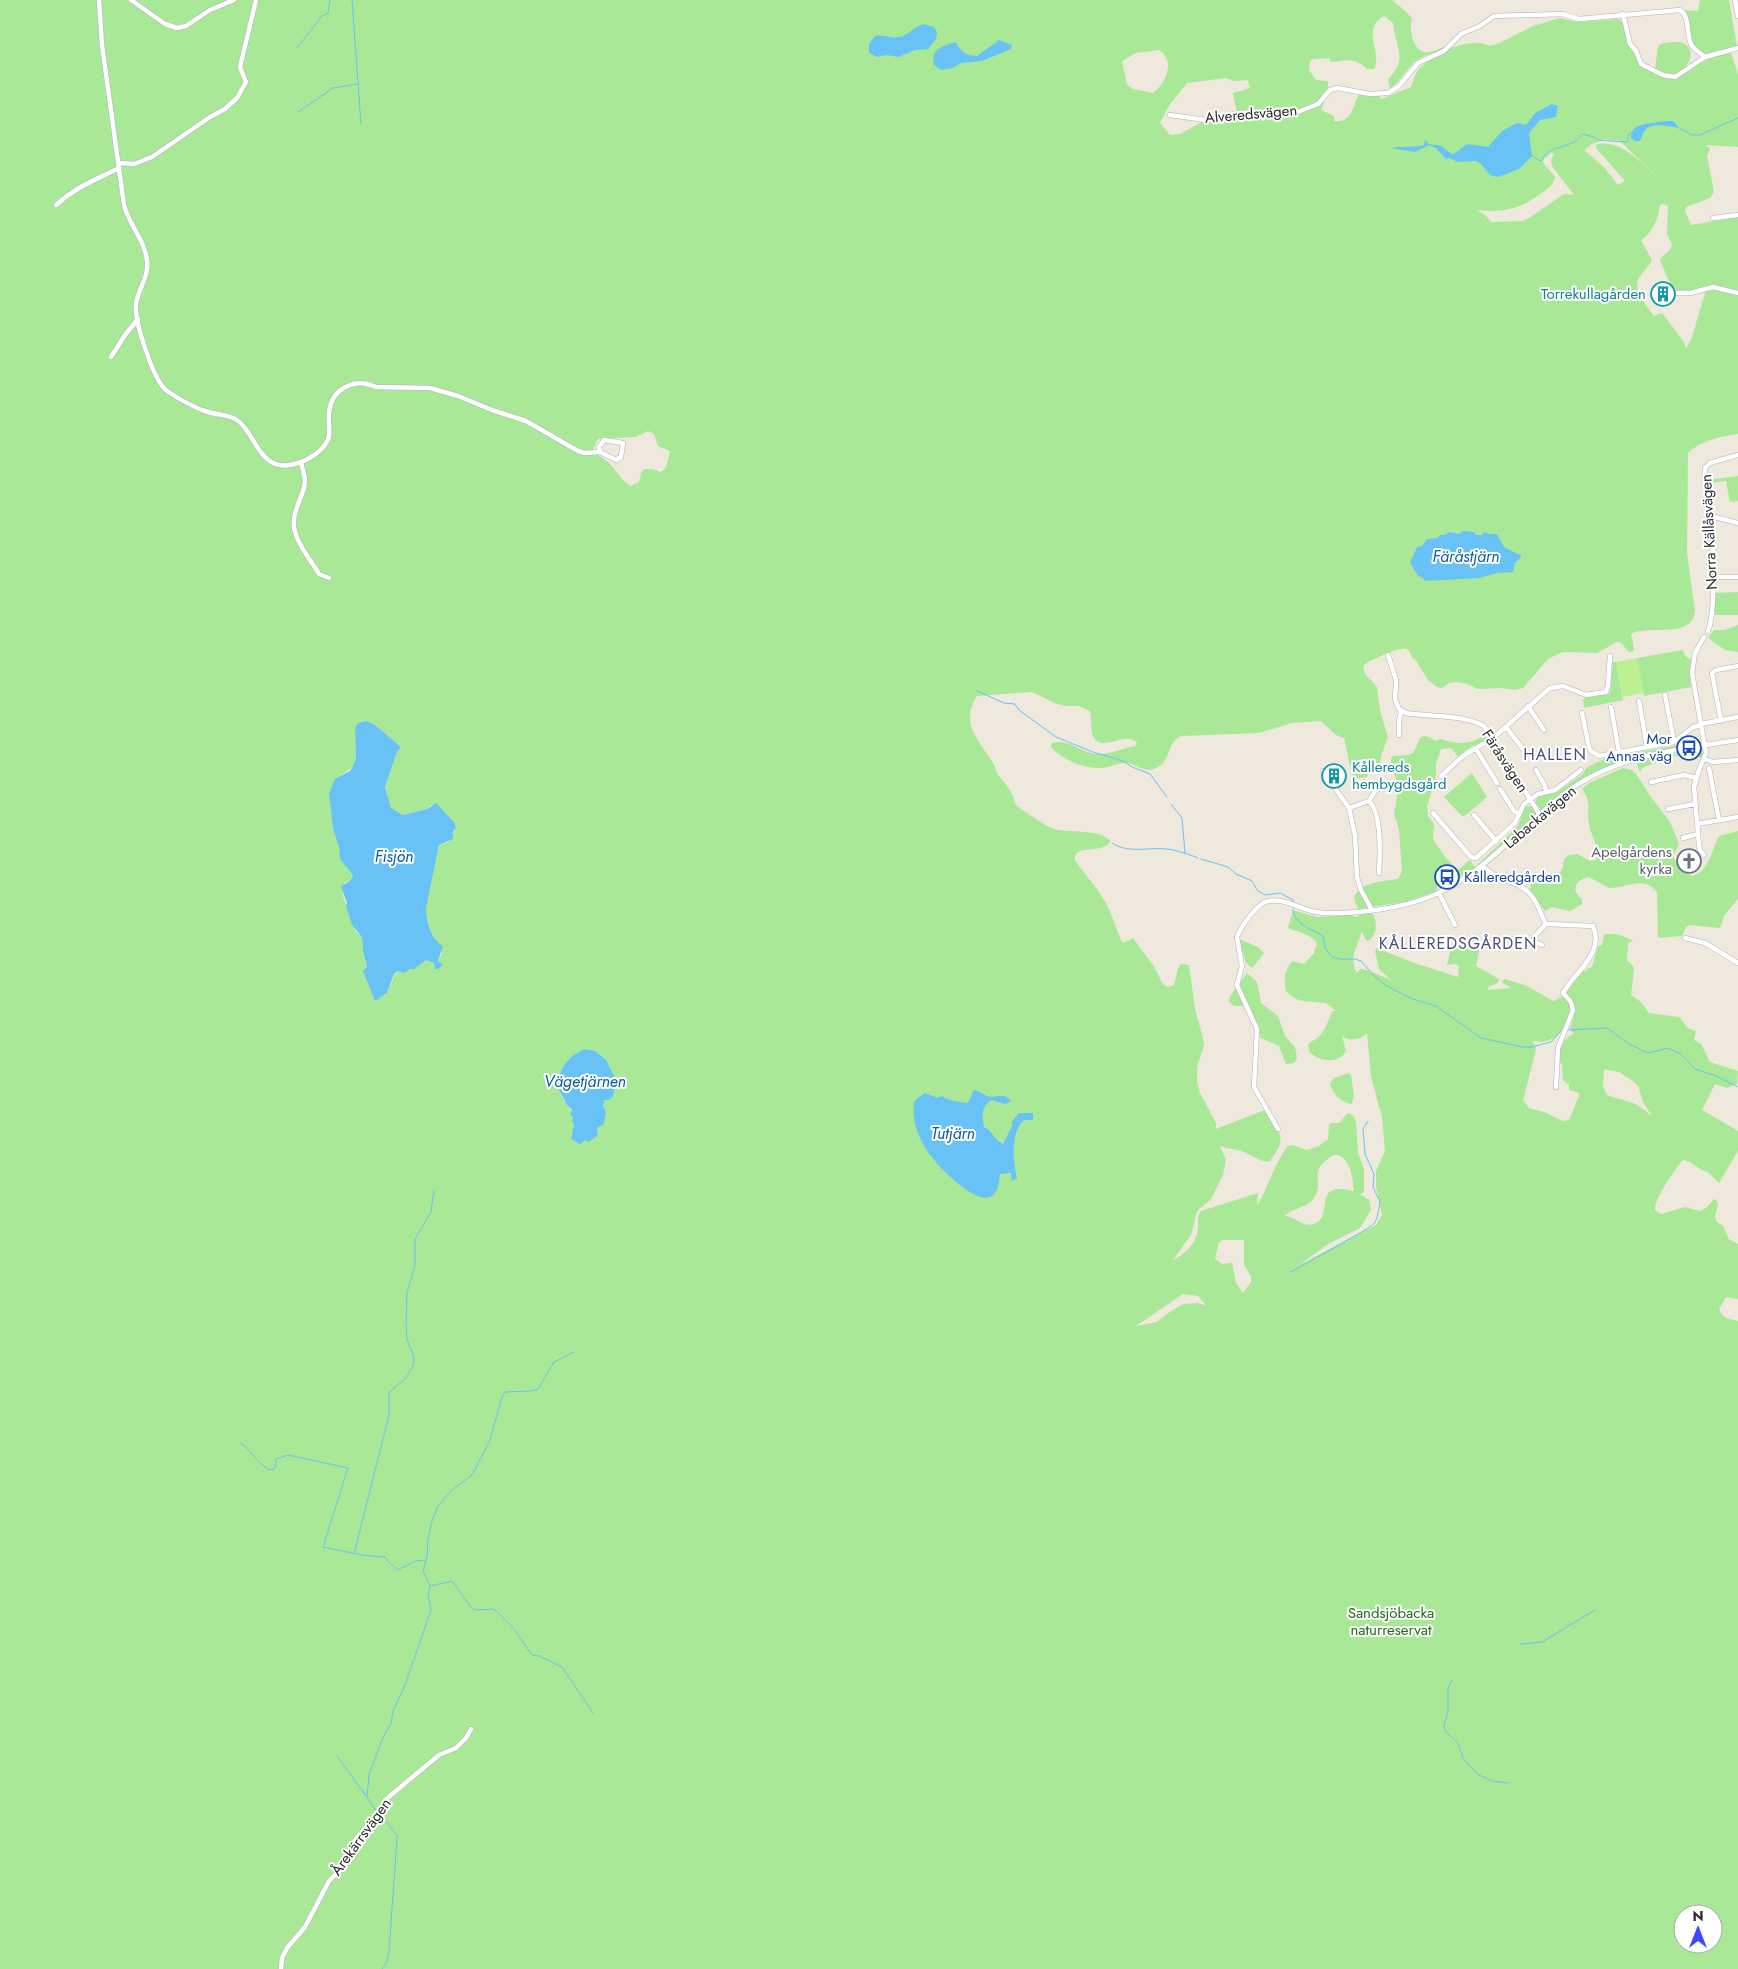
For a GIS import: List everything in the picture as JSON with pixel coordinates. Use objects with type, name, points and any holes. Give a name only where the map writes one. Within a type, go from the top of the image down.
[{"type":"street","points":[[99,0],[102,45],[126,213],[142,242],[147,259],[145,279],[136,302],[138,319],[156,376],[166,391],[196,408],[236,419],[272,462],[284,465],[301,462],[312,456],[327,441],[332,400],[341,389],[353,384],[369,384],[376,388],[438,390],[526,421],[578,451],[584,453],[600,452],[616,460],[621,457],[623,443],[604,440],[599,447],[600,452]]},
{"type":"street","points":[[131,0],[165,24],[177,28],[189,24],[220,3],[234,0]]},
{"type":"street","points":[[56,205],[66,195],[119,165],[134,164],[152,157],[210,117],[225,109],[237,98],[246,82],[240,67],[256,0]]},
{"type":"street","points":[[1735,0],[1738,16]]},
{"type":"street","name":"Alveredsvägen","points":[[1170,115],[1206,120],[1248,113],[1295,113],[1318,104],[1330,90],[1337,88],[1370,94],[1388,93],[1399,86],[1418,63],[1444,50],[1459,36],[1480,26],[1494,16],[1562,14],[1579,19],[1623,14],[1682,11],[1690,44],[1705,57]]},
{"type":"street","points":[[1623,14],[1630,44],[1636,51],[1642,64],[1663,75],[1675,77],[1705,57],[1738,48]]},
{"type":"street","points":[[1713,218],[1738,215]]},
{"type":"street","points":[[1674,293],[1690,293],[1713,287],[1738,293]]},
{"type":"street","points":[[111,357],[138,319]]},
{"type":"street","name":"Norra Källåsvägen","points":[[1708,631],[1712,617],[1711,516],[1705,471],[1706,466],[1710,463],[1738,454]]},
{"type":"street","points":[[301,462],[305,483],[297,502],[294,528],[302,548],[313,562],[319,574],[328,578]]},
{"type":"street","points":[[1711,516],[1738,523]]},
{"type":"street","points":[[1712,577],[1738,577]]},
{"type":"street","points":[[1704,637],[1695,653],[1692,673],[1706,753],[1696,778],[1695,804],[1699,848],[1704,855]]},
{"type":"street","points":[[1388,655],[1396,680],[1396,703],[1401,712],[1399,735]]},
{"type":"street","points":[[1441,776],[1463,756],[1493,738],[1546,691],[1556,686],[1569,688],[1586,695],[1606,692],[1610,656]]},
{"type":"street","points":[[1721,721],[1712,673],[1738,666]]},
{"type":"street","points":[[1665,695],[1674,742]]},
{"type":"street","points":[[1640,701],[1646,747]]},
{"type":"street","points":[[1528,706],[1544,730]]},
{"type":"street","points":[[1611,707],[1619,752]]},
{"type":"street","name":"Färåsvägen","points":[[1401,712],[1477,723],[1484,726],[1540,815]]},
{"type":"street","points":[[1582,713],[1591,751],[1599,756],[1674,742],[1693,727],[1738,718]]},
{"type":"street","points":[[1506,727],[1523,749]]},
{"type":"street","name":"Labackavägen","points":[[1278,1129],[1254,1087],[1257,1029],[1237,985],[1242,966],[1237,937],[1256,909],[1267,901],[1277,900],[1319,912],[1372,910],[1412,902],[1439,893],[1483,866],[1574,787],[1612,767],[1642,757],[1738,740]]},
{"type":"street","points":[[1476,749],[1497,783]]},
{"type":"street","points":[[1705,759],[1713,762],[1738,760]]},
{"type":"street","points":[[1709,768],[1719,820]]},
{"type":"street","points":[[1323,770],[1349,808],[1356,836],[1357,877],[1361,890],[1372,910]]},
{"type":"street","points":[[1536,770],[1545,786],[1546,792]]},
{"type":"street","points":[[1433,813],[1473,858],[1478,857],[1515,823],[1524,804],[1538,794],[1555,790],[1581,770]]},
{"type":"street","points":[[1651,782],[1684,775],[1696,778]]},
{"type":"street","points":[[1349,808],[1369,801],[1376,790],[1385,787]]},
{"type":"street","points":[[1500,789],[1514,811],[1519,814]]},
{"type":"street","points":[[1369,801],[1373,805],[1379,834],[1379,873]]},
{"type":"street","points":[[1668,808],[1695,804]]},
{"type":"street","points":[[1474,815],[1496,841]]},
{"type":"street","points":[[1697,824],[1738,817]]},
{"type":"street","points":[[1683,838],[1698,834]]},
{"type":"street","points":[[1483,866],[1492,875],[1522,887],[1531,894],[1546,924]]},
{"type":"street","points":[[1439,893],[1455,925]]},
{"type":"street","points":[[1542,944],[1535,942],[1534,937],[1546,924],[1593,926],[1595,934],[1592,956],[1575,975],[1564,993],[1573,1010],[1558,1048],[1556,1087]]},
{"type":"street","points":[[1685,938],[1705,943],[1738,963]]},
{"type":"street","name":"Årekärrsvägen","points":[[281,1969],[282,1958],[287,1948],[308,1921],[329,1881],[344,1865],[356,1840],[389,1796],[439,1755],[456,1748],[466,1738],[471,1729]]},
{"type":"green space","name":"Sandsjöbacka naturreservat","points":[[0,0],[1392,0],[1412,19],[1412,38],[1420,50],[1430,52],[1449,45],[1442,50],[1417,60],[1390,89],[1388,79],[1398,65],[1399,52],[1393,23],[1384,16],[1377,21],[1374,27],[1376,62],[1374,69],[1367,69],[1354,61],[1331,62],[1329,58],[1313,59],[1310,61],[1309,70],[1316,80],[1328,81],[1328,90],[1322,97],[1324,103],[1321,110],[1334,116],[1334,121],[1341,121],[1349,116],[1360,93],[1379,96],[1381,99],[1411,87],[1419,69],[1442,52],[1462,44],[1481,43],[1489,46],[1500,43],[1533,26],[1560,18],[1578,22],[1618,19],[1623,23],[1639,62],[1653,72],[1680,76],[1711,57],[1731,53],[1738,74],[1738,147],[1705,145],[1710,148],[1707,156],[1714,192],[1710,198],[1686,207],[1685,211],[1691,225],[1738,217],[1738,434],[1711,440],[1698,445],[1688,453],[1687,553],[1695,611],[1692,620],[1678,628],[1639,631],[1631,634],[1633,651],[1629,652],[1621,643],[1617,642],[1597,653],[1564,652],[1558,654],[1548,659],[1523,688],[1515,690],[1501,688],[1478,689],[1457,682],[1449,683],[1442,688],[1437,687],[1428,680],[1407,649],[1391,652],[1377,658],[1363,666],[1365,674],[1377,687],[1380,711],[1388,737],[1380,763],[1370,771],[1367,777],[1358,778],[1352,775],[1344,738],[1336,735],[1321,721],[1292,723],[1259,733],[1182,736],[1174,741],[1164,762],[1151,770],[1125,763],[1095,768],[1067,760],[1051,747],[1052,743],[1064,742],[1091,753],[1102,754],[1135,746],[1137,742],[1131,739],[1107,743],[1097,741],[1092,734],[1090,711],[1078,706],[1065,706],[1055,703],[1032,692],[977,696],[972,705],[970,722],[976,738],[993,763],[998,775],[1013,795],[1015,804],[1018,807],[1051,828],[1099,834],[1110,841],[1101,848],[1078,852],[1075,855],[1075,861],[1093,883],[1104,901],[1123,943],[1133,938],[1155,968],[1162,983],[1167,987],[1174,985],[1181,964],[1189,965],[1195,1009],[1204,1045],[1197,1067],[1197,1082],[1200,1093],[1216,1123],[1216,1129],[1265,1110],[1280,1136],[1279,1146],[1269,1162],[1241,1151],[1220,1146],[1226,1160],[1223,1175],[1211,1199],[1197,1211],[1191,1235],[1173,1260],[1187,1251],[1194,1242],[1201,1211],[1258,1193],[1257,1206],[1279,1160],[1288,1146],[1292,1145],[1307,1150],[1319,1146],[1328,1139],[1329,1125],[1331,1123],[1339,1123],[1348,1113],[1354,1116],[1356,1123],[1358,1153],[1364,1169],[1364,1192],[1360,1194],[1369,1200],[1371,1210],[1360,1228],[1328,1244],[1299,1265],[1376,1225],[1382,1215],[1376,1187],[1376,1171],[1385,1151],[1382,1117],[1371,1077],[1367,1033],[1355,1039],[1348,1039],[1342,1036],[1346,1051],[1334,1060],[1324,1060],[1310,1053],[1308,1045],[1325,1029],[1333,1011],[1336,1011],[1326,1003],[1299,1000],[1286,991],[1286,972],[1292,961],[1304,964],[1314,953],[1317,943],[1308,935],[1288,928],[1293,910],[1317,917],[1350,915],[1357,917],[1361,914],[1372,913],[1376,924],[1375,932],[1368,941],[1365,939],[1362,931],[1353,962],[1357,973],[1360,969],[1367,970],[1391,980],[1379,969],[1375,951],[1377,948],[1414,963],[1458,977],[1459,966],[1455,964],[1447,965],[1451,948],[1473,939],[1481,943],[1476,966],[1499,979],[1496,984],[1489,986],[1487,990],[1511,988],[1503,983],[1502,981],[1505,979],[1527,986],[1553,1001],[1567,992],[1583,971],[1592,967],[1598,946],[1602,945],[1604,935],[1615,934],[1623,936],[1634,941],[1628,944],[1627,960],[1634,969],[1631,995],[1641,1002],[1649,1013],[1679,1017],[1688,1028],[1696,1031],[1694,1040],[1701,1044],[1710,1062],[1738,1071],[1737,1084],[1727,1088],[1715,1084],[1702,1110],[1738,1131],[1738,1151],[1719,1183],[1708,1172],[1683,1160],[1661,1192],[1655,1210],[1661,1214],[1685,1207],[1700,1211],[1706,1208],[1714,1199],[1718,1205],[1715,1217],[1717,1222],[1723,1226],[1729,1239],[1738,1244],[1738,1299],[1726,1297],[1719,1309],[1724,1316],[1738,1321],[1738,1969],[0,1969]],"holes":[[[1159,50],[1167,60],[1168,66],[1165,78],[1153,93],[1133,89],[1127,85],[1122,61],[1136,53]],[[1226,78],[1234,81],[1248,80],[1250,88],[1233,93],[1237,113],[1207,119],[1180,134],[1170,135],[1160,123],[1170,104],[1187,83]],[[1604,139],[1620,141],[1654,172],[1620,147],[1605,143],[1597,144],[1596,148],[1625,181],[1618,185],[1604,167],[1584,150]],[[1551,153],[1554,153],[1551,161],[1552,166],[1574,195],[1564,194],[1523,221],[1491,222],[1477,210],[1504,210],[1519,206],[1535,198],[1552,184],[1555,177],[1543,160]],[[1660,205],[1668,206],[1667,234],[1672,244],[1660,261],[1669,280],[1677,290],[1703,291],[1705,293],[1692,337],[1686,349],[1684,342],[1662,313],[1654,316],[1639,294],[1637,285],[1638,280],[1652,260],[1641,240],[1652,229]],[[648,431],[654,434],[658,446],[670,451],[666,467],[661,472],[645,469],[641,473],[639,482],[630,486],[593,449],[598,439],[636,437]],[[366,721],[374,724],[401,747],[397,752],[385,787],[391,808],[403,815],[427,809],[431,805],[449,816],[456,828],[448,842],[439,845],[425,910],[429,927],[442,953],[438,961],[442,965],[426,960],[410,969],[399,971],[395,974],[387,993],[375,1001],[364,971],[367,968],[362,936],[356,932],[343,896],[344,883],[350,881],[353,875],[339,853],[341,851],[336,837],[329,793],[339,778],[354,765],[358,723]],[[1574,1015],[1570,1029],[1574,1034],[1564,1042],[1559,1062],[1562,1064],[1563,1080],[1569,1085],[1569,1090],[1579,1093],[1579,1096],[1569,1120],[1563,1121],[1544,1112],[1529,1108],[1523,1100],[1535,1054],[1536,1047],[1532,1041],[1546,1041],[1556,1036]],[[598,1053],[608,1064],[615,1086],[603,1106],[606,1112],[604,1123],[597,1128],[598,1135],[585,1140],[572,1136],[574,1119],[556,1085],[566,1063],[580,1055]],[[1604,1069],[1619,1072],[1633,1081],[1638,1086],[1643,1102],[1652,1116],[1636,1104],[1607,1095],[1603,1086]],[[1334,1155],[1343,1158],[1349,1166],[1354,1191],[1340,1189],[1332,1190],[1327,1194],[1323,1214],[1320,1220],[1314,1224],[1306,1224],[1285,1216],[1308,1204],[1314,1198],[1318,1187],[1318,1171]],[[1223,1240],[1244,1240],[1244,1265],[1251,1276],[1251,1282],[1243,1293],[1236,1283],[1232,1263],[1222,1264],[1215,1259],[1219,1242]],[[1183,1294],[1198,1296],[1206,1305],[1197,1303],[1183,1304],[1157,1322],[1136,1326]]]},
{"type":"green space","points":[[1700,0],[1729,0],[1737,46],[1710,54],[1703,54],[1698,50],[1691,38],[1685,10],[1698,11]]},
{"type":"green space","points":[[1663,43],[1684,43],[1689,48],[1689,62],[1683,70],[1674,74],[1655,69],[1658,46]]},
{"type":"green space","points":[[1738,476],[1738,501],[1730,502],[1726,481],[1708,483],[1708,480]]},
{"type":"green space","points":[[1738,592],[1738,615],[1715,615],[1715,593]]},
{"type":"green space","points":[[1738,625],[1738,652],[1725,650],[1708,638],[1714,630],[1724,630]]},
{"type":"green space","points":[[1683,650],[1685,656],[1691,660],[1691,687],[1644,696],[1637,658]]},
{"type":"green space","points":[[1637,658],[1644,693],[1623,697],[1616,662]]},
{"type":"green space","points":[[1613,662],[1616,662],[1623,700],[1584,708],[1583,700],[1586,697],[1610,694]]},
{"type":"green space","points":[[1484,728],[1491,739],[1476,748],[1474,745],[1463,752],[1465,755],[1460,759],[1451,748],[1441,749],[1436,764],[1436,777],[1427,806],[1428,816],[1434,824],[1433,839],[1445,857],[1458,870],[1470,860],[1475,867],[1518,826],[1525,807],[1532,806],[1537,815],[1468,874],[1440,876],[1437,881],[1437,891],[1404,902],[1358,909],[1354,898],[1361,889],[1373,883],[1398,879],[1402,871],[1399,830],[1394,813],[1399,786],[1392,768],[1391,759],[1393,756],[1413,753],[1420,738],[1425,736],[1436,741],[1440,739],[1466,743],[1481,737]]},
{"type":"green space","points":[[1685,744],[1687,746],[1600,771],[1541,810],[1535,802],[1538,796],[1556,793],[1583,774],[1586,768],[1606,758]]},
{"type":"green space","points":[[1701,749],[1705,750],[1701,760],[1698,753],[1673,756],[1642,768],[1640,772],[1636,762]]},
{"type":"green space","points":[[1623,768],[1632,770],[1636,774],[1670,822],[1679,844],[1674,854],[1674,859],[1684,872],[1692,876],[1703,870],[1719,836],[1738,831],[1738,899],[1724,916],[1720,928],[1689,925],[1682,936],[1658,938],[1657,892],[1652,887],[1641,883],[1609,888],[1589,877],[1585,878],[1578,882],[1575,889],[1578,896],[1582,899],[1582,904],[1570,911],[1552,907],[1545,911],[1530,890],[1531,884],[1538,878],[1544,875],[1560,873],[1564,859],[1569,855],[1577,854],[1590,861],[1596,860],[1596,846],[1588,819],[1588,803],[1582,789],[1589,783]]},
{"type":"green space","points":[[1472,773],[1487,797],[1466,815],[1462,816],[1444,797]]},
{"type":"green space","points":[[1239,939],[1258,947],[1264,953],[1252,968],[1246,963]]},
{"type":"green space","points":[[1247,973],[1257,982],[1261,1003],[1278,1016],[1285,1036],[1295,1047],[1297,1058],[1294,1063],[1286,1064],[1279,1046],[1261,1038],[1257,1029],[1251,1024],[1247,1008],[1234,1006],[1229,1002],[1230,996]]},
{"type":"green space","points":[[1348,1073],[1351,1075],[1354,1095],[1352,1104],[1344,1102],[1338,1097],[1330,1084],[1334,1078]]},
{"type":"water","points":[[924,24],[934,27],[937,32],[936,39],[928,49],[915,50],[899,57],[886,55],[877,57],[869,53],[869,44],[875,36],[899,37]]},
{"type":"water","points":[[999,40],[1012,45],[1011,49],[982,61],[961,63],[953,68],[941,70],[934,65],[933,59],[936,51],[947,45],[956,42],[964,53],[977,56]]},
{"type":"water","points":[[1552,104],[1558,106],[1556,117],[1540,120],[1529,133],[1532,156],[1519,169],[1497,177],[1490,175],[1476,161],[1458,162],[1449,158],[1446,159],[1436,148],[1429,145],[1415,152],[1390,148],[1424,145],[1425,140],[1429,144],[1441,146],[1452,154],[1467,144],[1488,147],[1502,131],[1517,123],[1526,125],[1535,113]]},
{"type":"water","points":[[1673,121],[1679,128],[1662,125],[1653,126],[1646,129],[1640,141],[1635,141],[1631,138],[1632,131],[1640,126]]},
{"type":"water","name":"Färåstjärn","points":[[1463,531],[1474,532],[1476,535],[1481,535],[1485,532],[1497,534],[1504,547],[1522,556],[1515,563],[1513,572],[1497,573],[1479,578],[1425,581],[1422,577],[1418,576],[1410,563],[1417,547],[1422,546],[1427,539],[1438,538],[1440,535],[1445,535],[1449,532],[1459,534]]},
{"type":"water","name":"Fisjön","points":[[366,721],[374,724],[401,747],[397,752],[385,787],[391,808],[403,815],[427,809],[436,803],[454,822],[456,828],[453,832],[453,839],[439,845],[426,908],[430,929],[435,939],[443,946],[438,961],[443,965],[435,969],[434,963],[426,960],[414,969],[404,973],[398,971],[394,974],[387,993],[375,1001],[363,971],[367,967],[362,937],[352,925],[341,886],[350,881],[353,875],[340,859],[340,851],[333,828],[329,793],[335,779],[350,771],[353,766],[356,758],[355,728],[358,723]]},
{"type":"water","name":"Vägetjärnen","points":[[584,1049],[595,1051],[606,1060],[614,1076],[613,1082],[615,1086],[613,1096],[609,1100],[605,1100],[603,1106],[606,1112],[604,1124],[597,1128],[598,1135],[589,1142],[585,1140],[580,1144],[571,1139],[574,1125],[573,1117],[570,1114],[572,1110],[566,1104],[556,1085],[560,1073],[568,1060]]},
{"type":"water","name":"Tutjärn","points":[[974,1090],[990,1097],[1005,1096],[1011,1101],[1005,1104],[992,1100],[988,1102],[983,1111],[984,1127],[1003,1144],[1012,1126],[1012,1122],[1019,1113],[1033,1113],[1033,1120],[1024,1120],[1016,1132],[1014,1164],[1017,1178],[1012,1181],[1011,1173],[1000,1174],[995,1193],[986,1198],[965,1189],[934,1160],[920,1139],[914,1117],[915,1100],[925,1093],[937,1098],[942,1096],[954,1101],[968,1103]]},
{"type":"waterway","points":[[297,48],[322,16],[328,13],[330,0]]},
{"type":"waterway","points":[[352,0],[361,124]]},
{"type":"waterway","points":[[298,112],[333,88],[357,84]]},
{"type":"waterway","points":[[1679,128],[1692,135],[1700,135],[1738,118]]},
{"type":"waterway","points":[[1532,156],[1540,161],[1548,152],[1573,143],[1582,134],[1598,140],[1625,142],[1628,141],[1628,135],[1631,133]]},
{"type":"waterway","points":[[977,691],[1004,703],[1015,704],[1019,710],[1056,737],[1093,752],[1123,761],[1132,767],[1150,774],[1167,797]]},
{"type":"waterway","points":[[1171,804],[1182,818],[1185,853],[1198,858]]},
{"type":"waterway","points":[[1112,843],[1125,848],[1169,849],[1185,853]]},
{"type":"waterway","points":[[1201,859],[1228,867],[1236,874],[1252,881],[1257,890],[1265,895],[1280,893],[1293,900],[1294,904]]},
{"type":"waterway","points":[[1293,909],[1300,923],[1323,936],[1325,948],[1331,956],[1339,959],[1361,961],[1375,977],[1387,986],[1410,998],[1436,1006],[1481,1038],[1531,1047],[1551,1042],[1561,1031]]},
{"type":"waterway","points":[[1567,1030],[1607,1028],[1629,1044],[1648,1053],[1668,1048],[1681,1054],[1695,1069],[1716,1076],[1738,1087]]},
{"type":"waterway","points":[[1291,1272],[1374,1224],[1380,1202],[1373,1187],[1374,1174],[1365,1154],[1363,1129],[1368,1121]]},
{"type":"waterway","points":[[354,1554],[389,1415],[389,1392],[405,1379],[413,1366],[414,1358],[407,1339],[407,1293],[415,1265],[415,1239],[431,1212],[434,1190]]},
{"type":"waterway","points":[[376,1811],[367,1797],[369,1775],[383,1737],[391,1724],[393,1711],[405,1685],[431,1610],[428,1594],[430,1586],[423,1571],[432,1521],[438,1506],[452,1490],[472,1475],[490,1440],[505,1392],[538,1389],[554,1362],[574,1352]]},
{"type":"waterway","points":[[241,1444],[269,1470],[274,1469],[276,1459],[288,1455],[348,1468],[323,1547],[362,1555],[385,1557],[397,1570],[416,1561],[425,1560]]},
{"type":"waterway","points":[[430,1586],[452,1581],[471,1607]]},
{"type":"waterway","points":[[473,1608],[474,1610],[494,1609],[514,1629],[532,1655],[539,1656],[562,1667],[593,1713]]},
{"type":"waterway","points":[[1521,1644],[1542,1642],[1595,1610]]},
{"type":"waterway","points":[[1452,1680],[1448,1688],[1448,1711],[1444,1725],[1445,1731],[1458,1743],[1463,1758],[1477,1774],[1492,1781],[1508,1783]]},
{"type":"waterway","points":[[337,1756],[366,1796]]},
{"type":"waterway","points":[[379,1813],[397,1835],[389,1951],[387,1962],[382,1969]]},
{"type":"place","name":"Torrekullagården","points":[[1663,294]]},
{"type":"place","name":"Mor Annas väg","points":[[1689,748]]},
{"type":"place","name":"Kållereds hembygdsgård","points":[[1334,776]]},
{"type":"place","name":"Apelgårdens kyrka","points":[[1689,861]]},
{"type":"place","name":"Kålleredgården","points":[[1447,877]]},
{"type":"district","name":"HALLEN","points":[[1555,754]]},
{"type":"district","name":"KÅLLEREDSGÅRDEN","points":[[1458,943]]}]
